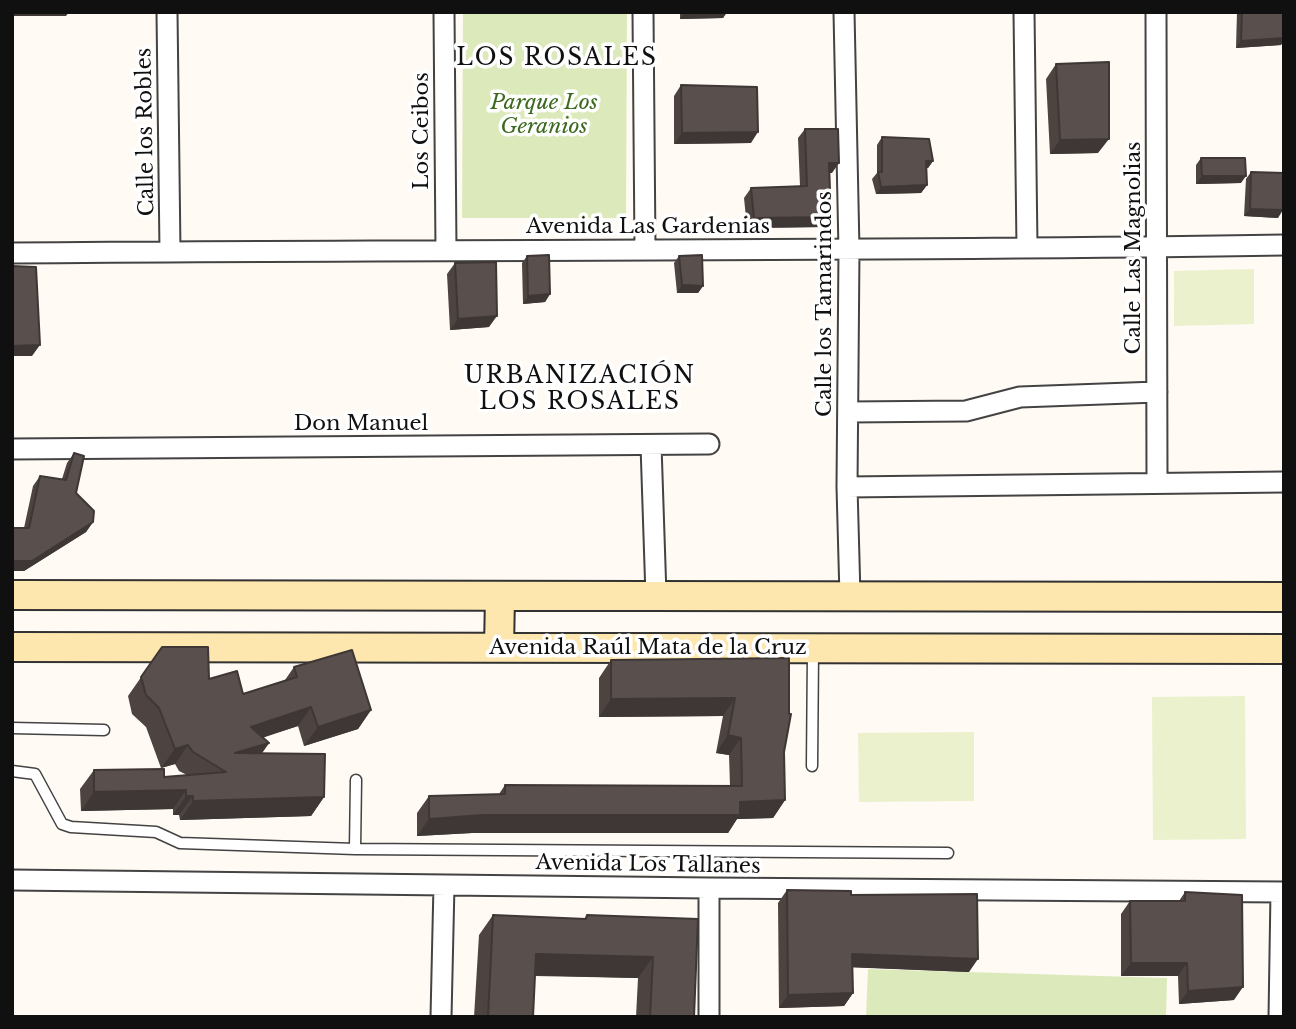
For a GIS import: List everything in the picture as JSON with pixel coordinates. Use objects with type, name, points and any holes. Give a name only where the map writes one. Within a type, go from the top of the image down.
[{"type":"main road","points":[[12,595],[1284,597]]},
{"type":"main road","points":[[499,648],[500,596]]},
{"type":"main road","name":"Avenida Raúl Mata de la Cruz","points":[[12,647],[1284,649]]},
{"type":"street","name":"Calle los Robles","points":[[167,12],[170,251]]},
{"type":"street","name":"Los Ceibos","points":[[444,12],[446,250]]},
{"type":"street","points":[[643,12],[645,249]]},
{"type":"street","name":"Calle los Tamarindos","points":[[845,12],[850,596]]},
{"type":"street","points":[[1024,12],[1027,247]]},
{"type":"street","name":"Calle Las Magnolias","points":[[1156,12],[1157,483]]},
{"type":"street","name":"Avenida Las Gardenias","points":[[12,253],[849,250],[1284,245]]},
{"type":"street","points":[[849,412],[965,411],[1020,397],[1157,392]]},
{"type":"street","name":"Don Manuel","points":[[12,449],[709,444]]},
{"type":"street","points":[[651,445],[656,596]]},
{"type":"street","points":[[847,487],[1284,482]]},
{"type":"street","name":"Avenida Los Tallanes","points":[[12,880],[1282,892]]},
{"type":"street","points":[[440,1017],[444,886]]},
{"type":"street","points":[[709,888],[709,1017]]},
{"type":"street","points":[[1279,1017],[1282,892]]},
{"type":"lane","points":[[812,766],[813,648]]},
{"type":"lane","points":[[12,728],[104,730]]},
{"type":"lane","points":[[12,771],[35,774],[62,824],[71,827],[156,832],[180,843],[355,849],[948,853]]},
{"type":"lane","points":[[355,849],[356,780]]},
{"type":"green space","name":"Parque Los Geranios","points":[[463,12],[627,12],[626,218],[462,218]]},
{"type":"green space","points":[[1254,269],[1254,324],[1174,326],[1174,271]]},
{"type":"green space","points":[[1245,696],[1246,839],[1153,840],[1152,697]]},
{"type":"green space","points":[[974,732],[974,801],[859,802],[858,733]]},
{"type":"green space","points":[[868,969],[1167,978],[1166,1017],[866,1017]]},
{"type":"building","points":[[1242,12],[1284,12],[1284,38],[1241,41]]},
{"type":"building","points":[[1109,62],[1109,139],[1060,140],[1056,64]]},
{"type":"building","points":[[681,85],[757,87],[758,132],[682,133]]},
{"type":"building","points":[[805,129],[838,129],[839,163],[829,163],[831,217],[754,218],[751,188],[807,186]]},
{"type":"building","points":[[882,137],[929,139],[933,161],[926,161],[927,185],[881,187],[878,172],[882,172]]},
{"type":"building","points":[[1201,158],[1245,158],[1246,176],[1202,176]]},
{"type":"building","points":[[1251,172],[1284,173],[1283,210],[1250,209]]},
{"type":"building","points":[[549,255],[550,294],[528,296],[527,256]]},
{"type":"building","points":[[702,255],[703,286],[682,285],[679,256]]},
{"type":"building","points":[[496,262],[497,316],[458,319],[455,263]]},
{"type":"building","points":[[12,266],[36,267],[40,345],[12,346]]},
{"type":"building","points":[[74,453],[84,456],[76,493],[94,511],[93,522],[32,561],[12,561],[12,528],[29,528],[40,476],[66,480]]},
{"type":"building","points":[[162,647],[208,647],[209,679],[237,671],[243,694],[297,677],[294,667],[352,650],[371,710],[318,727],[311,707],[251,727],[269,743],[235,753],[325,754],[324,797],[193,801],[193,796],[186,796],[186,790],[94,792],[94,770],[164,769],[164,777],[226,772],[193,752],[188,745],[175,749],[159,708],[146,695],[141,677]]},
{"type":"building","points":[[789,658],[791,714],[784,752],[785,800],[740,802],[740,815],[484,815],[429,819],[429,796],[505,794],[505,785],[742,786],[741,738],[728,735],[735,698],[611,699],[611,660]]},
{"type":"building","points":[[787,890],[851,891],[851,895],[977,894],[978,959],[852,954],[853,993],[788,995]]},
{"type":"building","points":[[1185,892],[1242,895],[1243,987],[1188,991],[1187,963],[1131,963],[1130,901],[1185,901]]},
{"type":"building","points":[[493,915],[586,919],[587,915],[698,919],[694,1017],[650,1017],[653,957],[536,954],[533,1017],[488,1017]]},
{"type":"district","name":"LOS ROSALES","points":[[557,59]]},
{"type":"district","name":"URBANIZACIÓN LOS ROSALES","points":[[580,390]]}]
